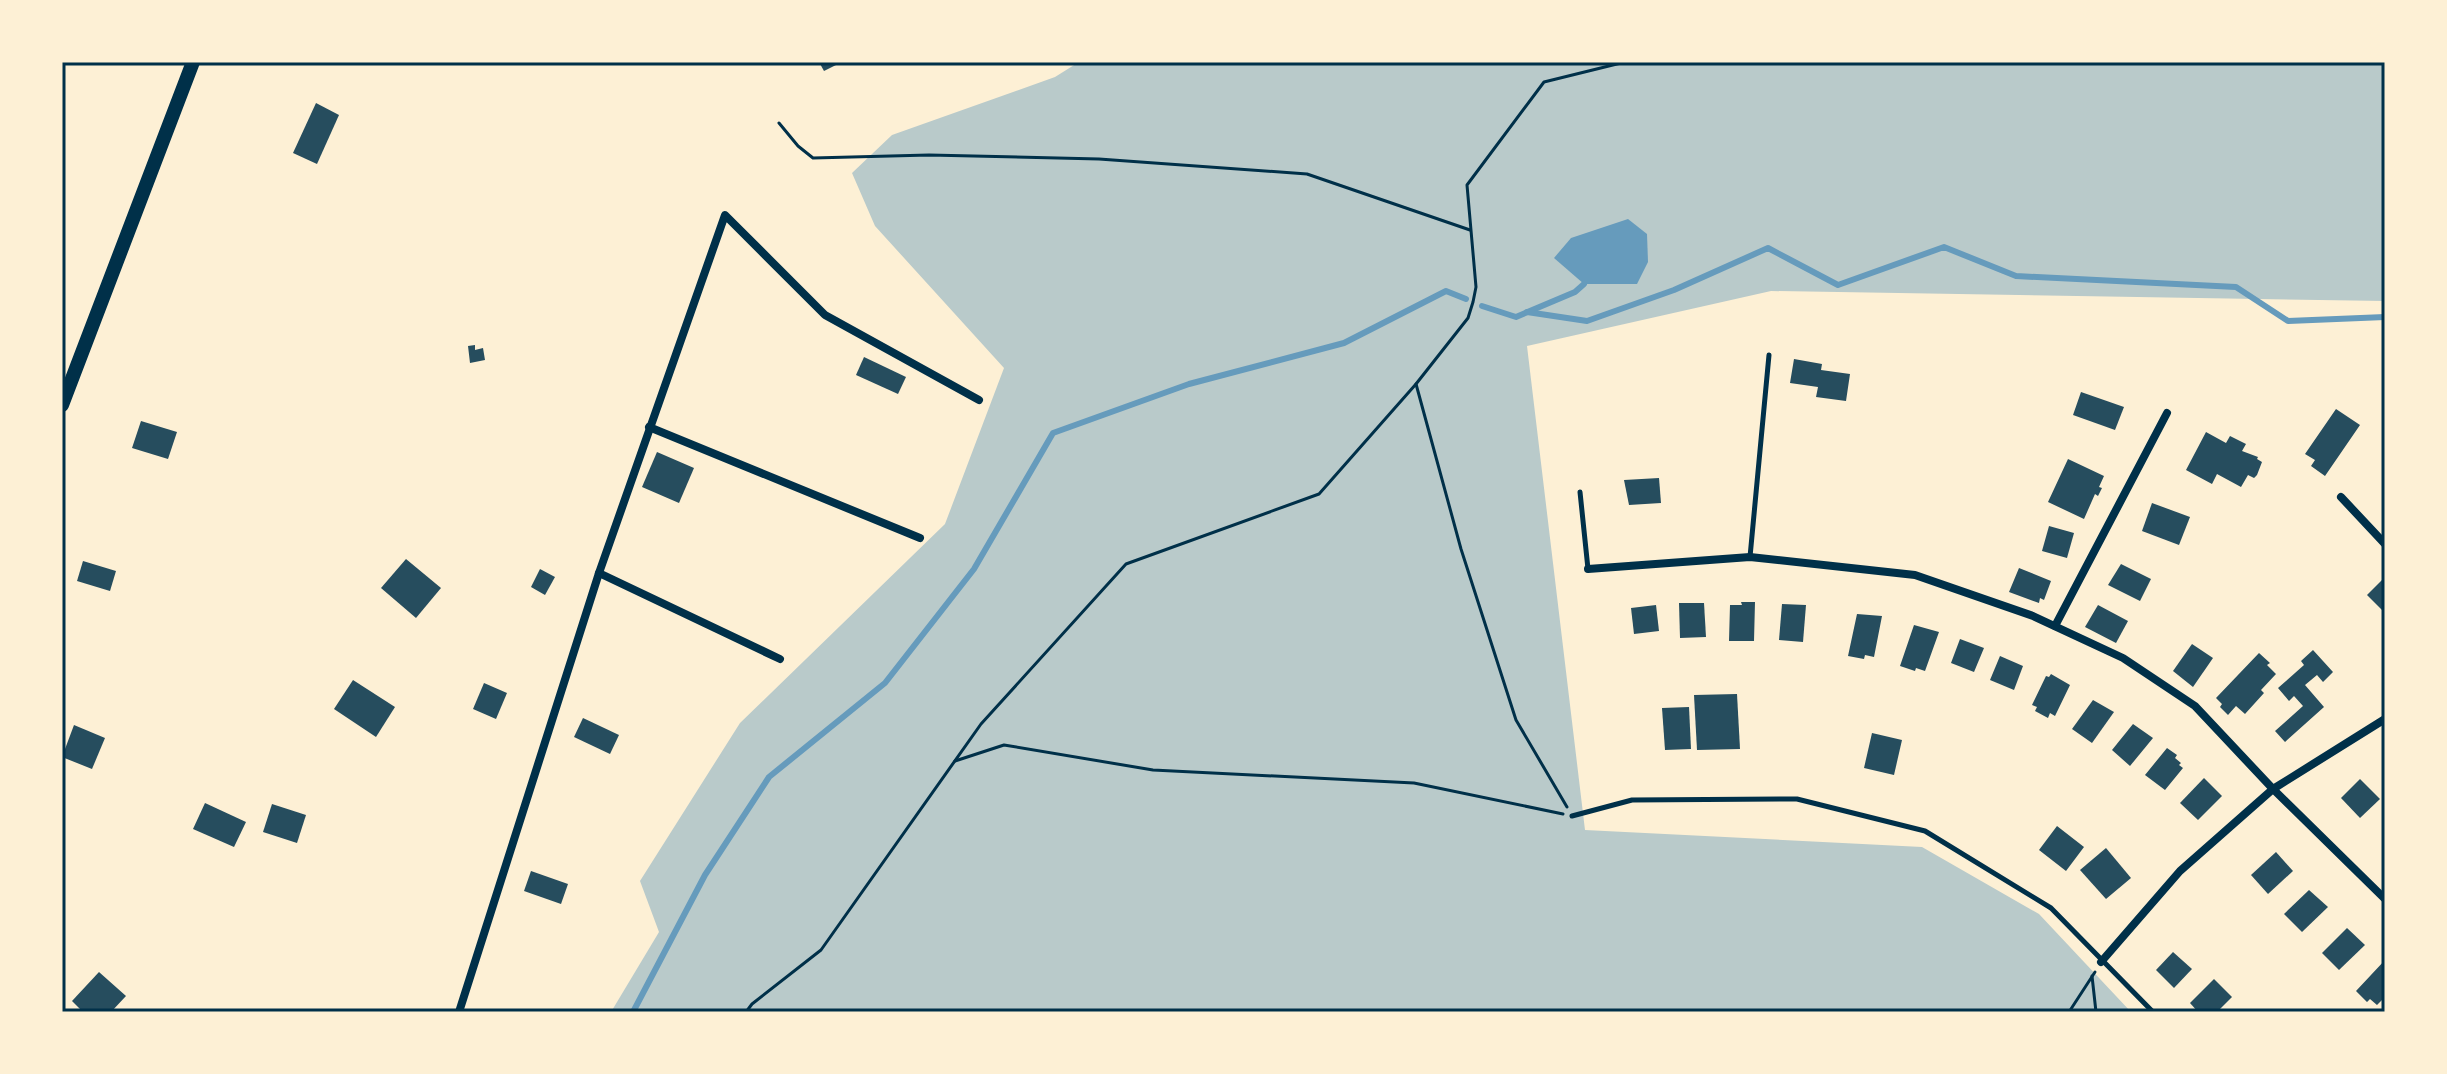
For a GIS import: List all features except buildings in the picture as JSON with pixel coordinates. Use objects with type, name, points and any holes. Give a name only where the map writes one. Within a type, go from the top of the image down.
[{"type":"street","points":[[62,405],[193,62]]},
{"type":"street","points":[[459,1012],[599,573],[725,215],[825,315],[979,400]]},
{"type":"street","points":[[2055,626],[2167,413]]},
{"type":"street","points":[[649,427],[920,538]]},
{"type":"street","points":[[2341,497],[2385,544]]},
{"type":"street","points":[[1588,569],[1750,557],[1915,575],[2033,616],[2123,658],[2195,706],[2273,789],[2385,899]]},
{"type":"street","points":[[599,573],[780,659]]},
{"type":"street","points":[[2101,962],[2180,871],[2273,789],[2385,719]]},
{"type":"lane","points":[[1750,557],[1769,355]]},
{"type":"lane","points":[[1580,492],[1588,569]]},
{"type":"lane","points":[[1572,816],[1632,800],[1797,799],[1925,831],[2051,908],[2153,1012]]},
{"type":"path","points":[[746,1012],[821,950],[981,724],[1126,564],[1319,494],[1416,384],[1468,318],[1476,287],[1467,185],[1544,82],[1625,62]]},
{"type":"path","points":[[779,123],[813,158],[929,155],[1099,159],[1307,174],[1470,230]]},
{"type":"path","points":[[1416,384],[1461,549],[1516,720],[1572,816]]},
{"type":"path","points":[[955,761],[1004,745],[1153,770],[1414,783],[1572,816]]},
{"type":"path","points":[[2069,1012],[2101,962]]},
{"type":"path","points":[[2092,976],[2096,1012]]},
{"type":"shaded area","points":[[1079,62],[2385,62],[2385,301],[1771,291],[1527,346],[1585,830],[1922,847],[2039,914],[2131,1012],[611,1012],[659,932],[640,881],[740,723],[945,524],[1004,368],[875,226],[852,173],[892,135],[1055,77]]},
{"type":"water","points":[[1628,219],[1647,234],[1648,262],[1637,284],[1584,284],[1554,258],[1571,238]]},
{"type":"waterway","points":[[1527,312],[1587,321],[1674,290],[1768,248],[1838,285],[1944,247],[2016,276],[2236,287],[2288,321],[2385,317]]},
{"type":"waterway","points":[[1482,306],[1516,317],[1575,292],[1584,284]]},
{"type":"waterway","points":[[633,1012],[705,875],[769,777],[885,683],[974,569],[1053,433],[1189,384],[1344,343],[1446,291],[1466,299]]}]
